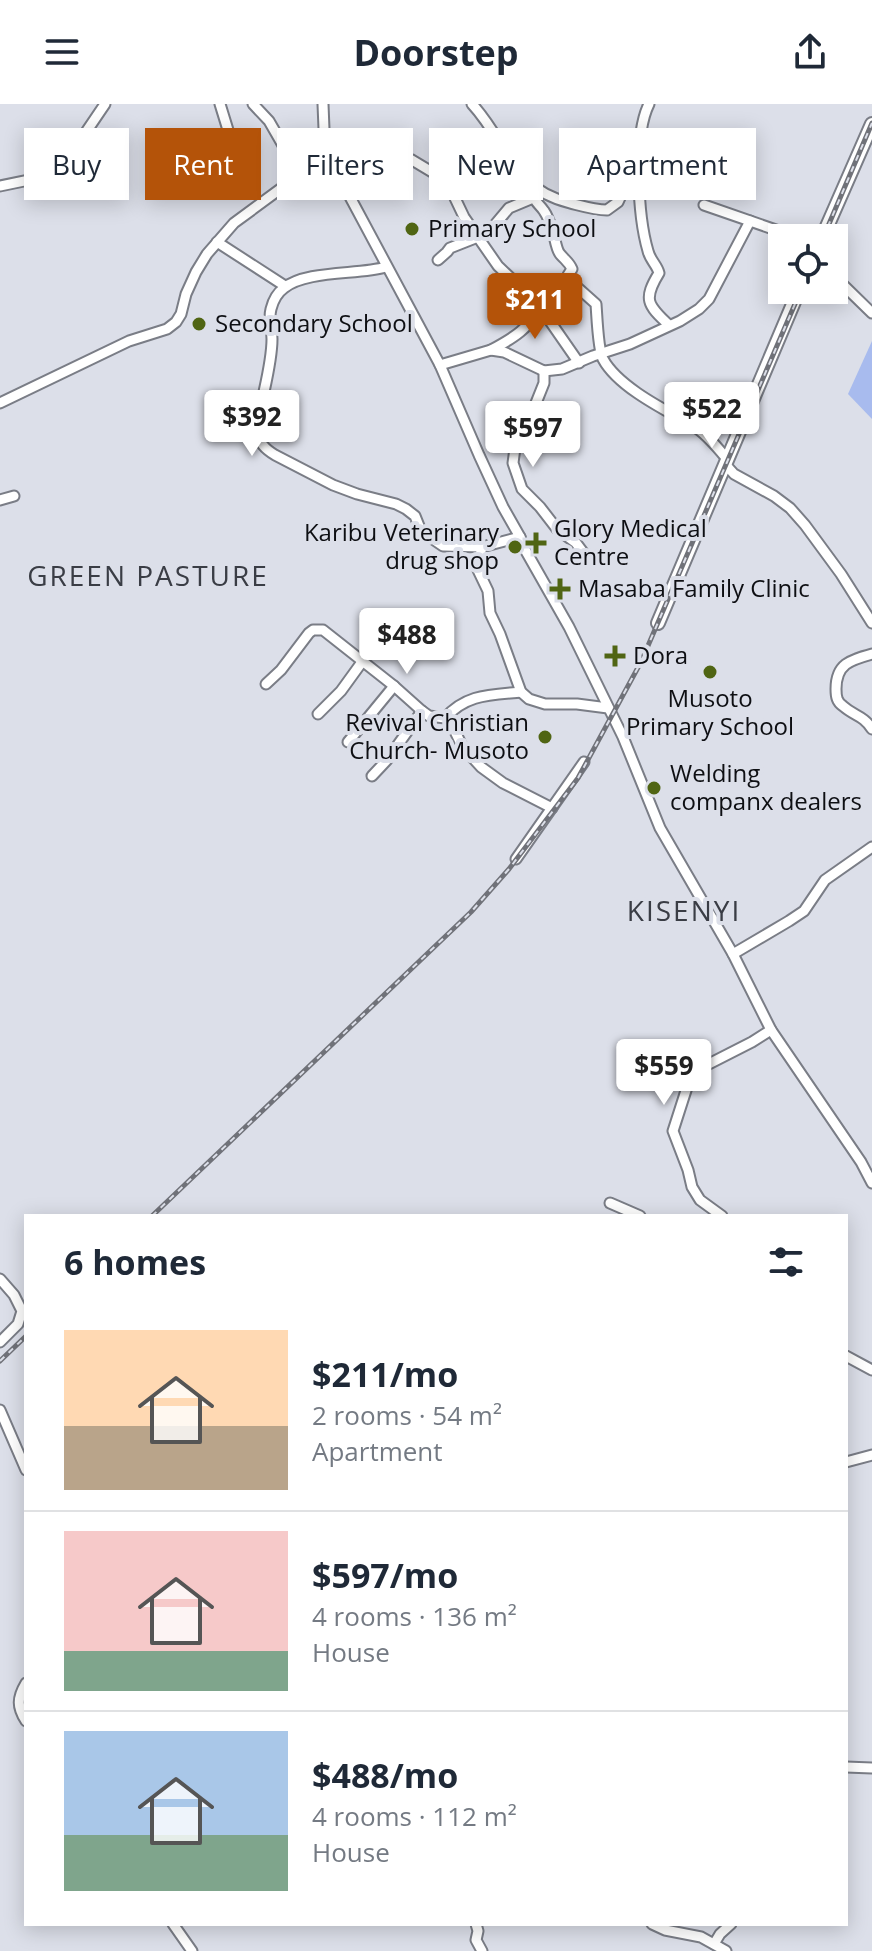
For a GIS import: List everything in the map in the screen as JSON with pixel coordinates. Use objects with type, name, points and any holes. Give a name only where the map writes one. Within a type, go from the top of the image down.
[{"type":"main road","points":[[828,224],[872,124]]},
{"type":"main road","points":[[658,623],[793,304]]},
{"type":"street","points":[[0,186],[53,175],[63,166],[105,104]]},
{"type":"street","points":[[220,104],[227,128]]},
{"type":"street","points":[[253,104],[277,135]]},
{"type":"street","points":[[323,104],[324,128]]},
{"type":"street","points":[[472,104],[490,128]]},
{"type":"street","points":[[641,128],[649,104]]},
{"type":"street","points":[[413,161],[442,178],[498,266],[538,304],[579,363]]},
{"type":"street","points":[[0,403],[129,341],[167,329],[181,314],[196,272],[217,242],[241,216],[277,191]]},
{"type":"street","points":[[543,196],[600,210],[607,210],[619,200]]},
{"type":"street","points":[[351,200],[440,365],[523,546],[569,627],[623,737],[660,828],[733,954],[771,1030],[872,1183]]},
{"type":"street","points":[[438,260],[450,248],[488,233],[509,208],[524,200]]},
{"type":"street","points":[[538,200],[555,234],[558,253],[571,264],[568,279],[596,304],[601,355],[612,371],[625,384],[694,426],[734,474],[790,508],[841,574],[872,623]]},
{"type":"street","points":[[641,200],[644,238],[649,257],[659,273],[648,296],[649,303],[669,325]]},
{"type":"street","points":[[704,205],[768,227]]},
{"type":"street","points":[[491,350],[504,352],[544,371],[562,369],[630,344],[691,315],[709,299],[750,221]]},
{"type":"street","points":[[217,242],[285,286]]},
{"type":"street","points":[[386,267],[337,273],[285,286],[272,304],[269,319],[272,345],[257,415],[260,442],[275,455],[333,485],[406,509],[415,516],[421,531],[436,543],[453,547],[482,547],[520,537]]},
{"type":"street","points":[[848,290],[872,313]]},
{"type":"street","points":[[440,365],[491,350],[525,327],[535,317],[538,304]]},
{"type":"street","points":[[544,371],[544,383],[515,448],[513,463],[522,489],[585,555]]},
{"type":"street","points":[[0,500],[14,496]]},
{"type":"street","points":[[482,547],[477,568],[488,591],[490,613],[521,692],[529,699],[545,704],[608,708]]},
{"type":"street","points":[[266,684],[313,630],[323,630],[422,711],[429,716],[445,718],[462,746],[481,767],[503,783],[552,808]]},
{"type":"street","points":[[872,654],[841,667],[836,680],[836,696],[841,705],[864,718],[872,729]]},
{"type":"street","points":[[318,714],[341,691],[362,662]]},
{"type":"street","points":[[348,742],[394,686]]},
{"type":"street","points":[[445,718],[467,700],[521,692]]},
{"type":"street","points":[[372,776],[422,711]]},
{"type":"street","points":[[516,859],[584,762]]},
{"type":"street","points":[[733,954],[804,911],[825,880],[872,847]]},
{"type":"street","points":[[719,1214],[700,1200],[692,1187],[673,1131],[690,1078],[697,1070],[771,1030]]},
{"type":"street","points":[[610,1203],[635,1214]]},
{"type":"street","points":[[0,1279],[14,1295],[22,1311],[18,1324],[0,1342]]},
{"type":"street","points":[[848,1357],[872,1370]]},
{"type":"street","points":[[0,1410],[24,1465]]},
{"type":"street","points":[[848,1461],[872,1455]]},
{"type":"street","points":[[24,1688],[18,1703],[24,1718]]},
{"type":"street","points":[[848,1767],[872,1768]]},
{"type":"street","points":[[174,1926],[192,1951]]},
{"type":"street","points":[[477,1926],[475,1936],[482,1951]]},
{"type":"street","points":[[656,1926],[701,1937],[726,1951]]},
{"type":"street","points":[[714,1944],[729,1926]]},
{"type":"shaded area","points":[[872,341],[872,419],[848,394]]},
{"type":"railway","points":[[829,224],[872,123]]},
{"type":"railway","points":[[154,1214],[471,912],[509,869],[578,778],[641,662],[795,304]]},
{"type":"railway","points":[[0,1361],[24,1338]]},
{"type":"place","name":"Primary School","points":[[412,229]]},
{"type":"place","name":"Secondary School","points":[[199,324]]},
{"type":"place","name":"Glory Medical Centre","points":[[536,543]]},
{"type":"place","name":"Karibu Veterinary drug shop","points":[[515,547]]},
{"type":"place","name":"Masaba Family Clinic","points":[[560,589]]},
{"type":"place","name":"Dora","points":[[615,656]]},
{"type":"place","name":"Musoto Primary School","points":[[710,672]]},
{"type":"place","name":"Revival Christian Church- Musoto","points":[[545,737]]},
{"type":"place","name":"Welding companx dealers","points":[[654,788]]},
{"type":"district","name":"GREEN PASTURE","points":[[148,576]]},
{"type":"district","name":"KISENYI","points":[[684,911]]}]
